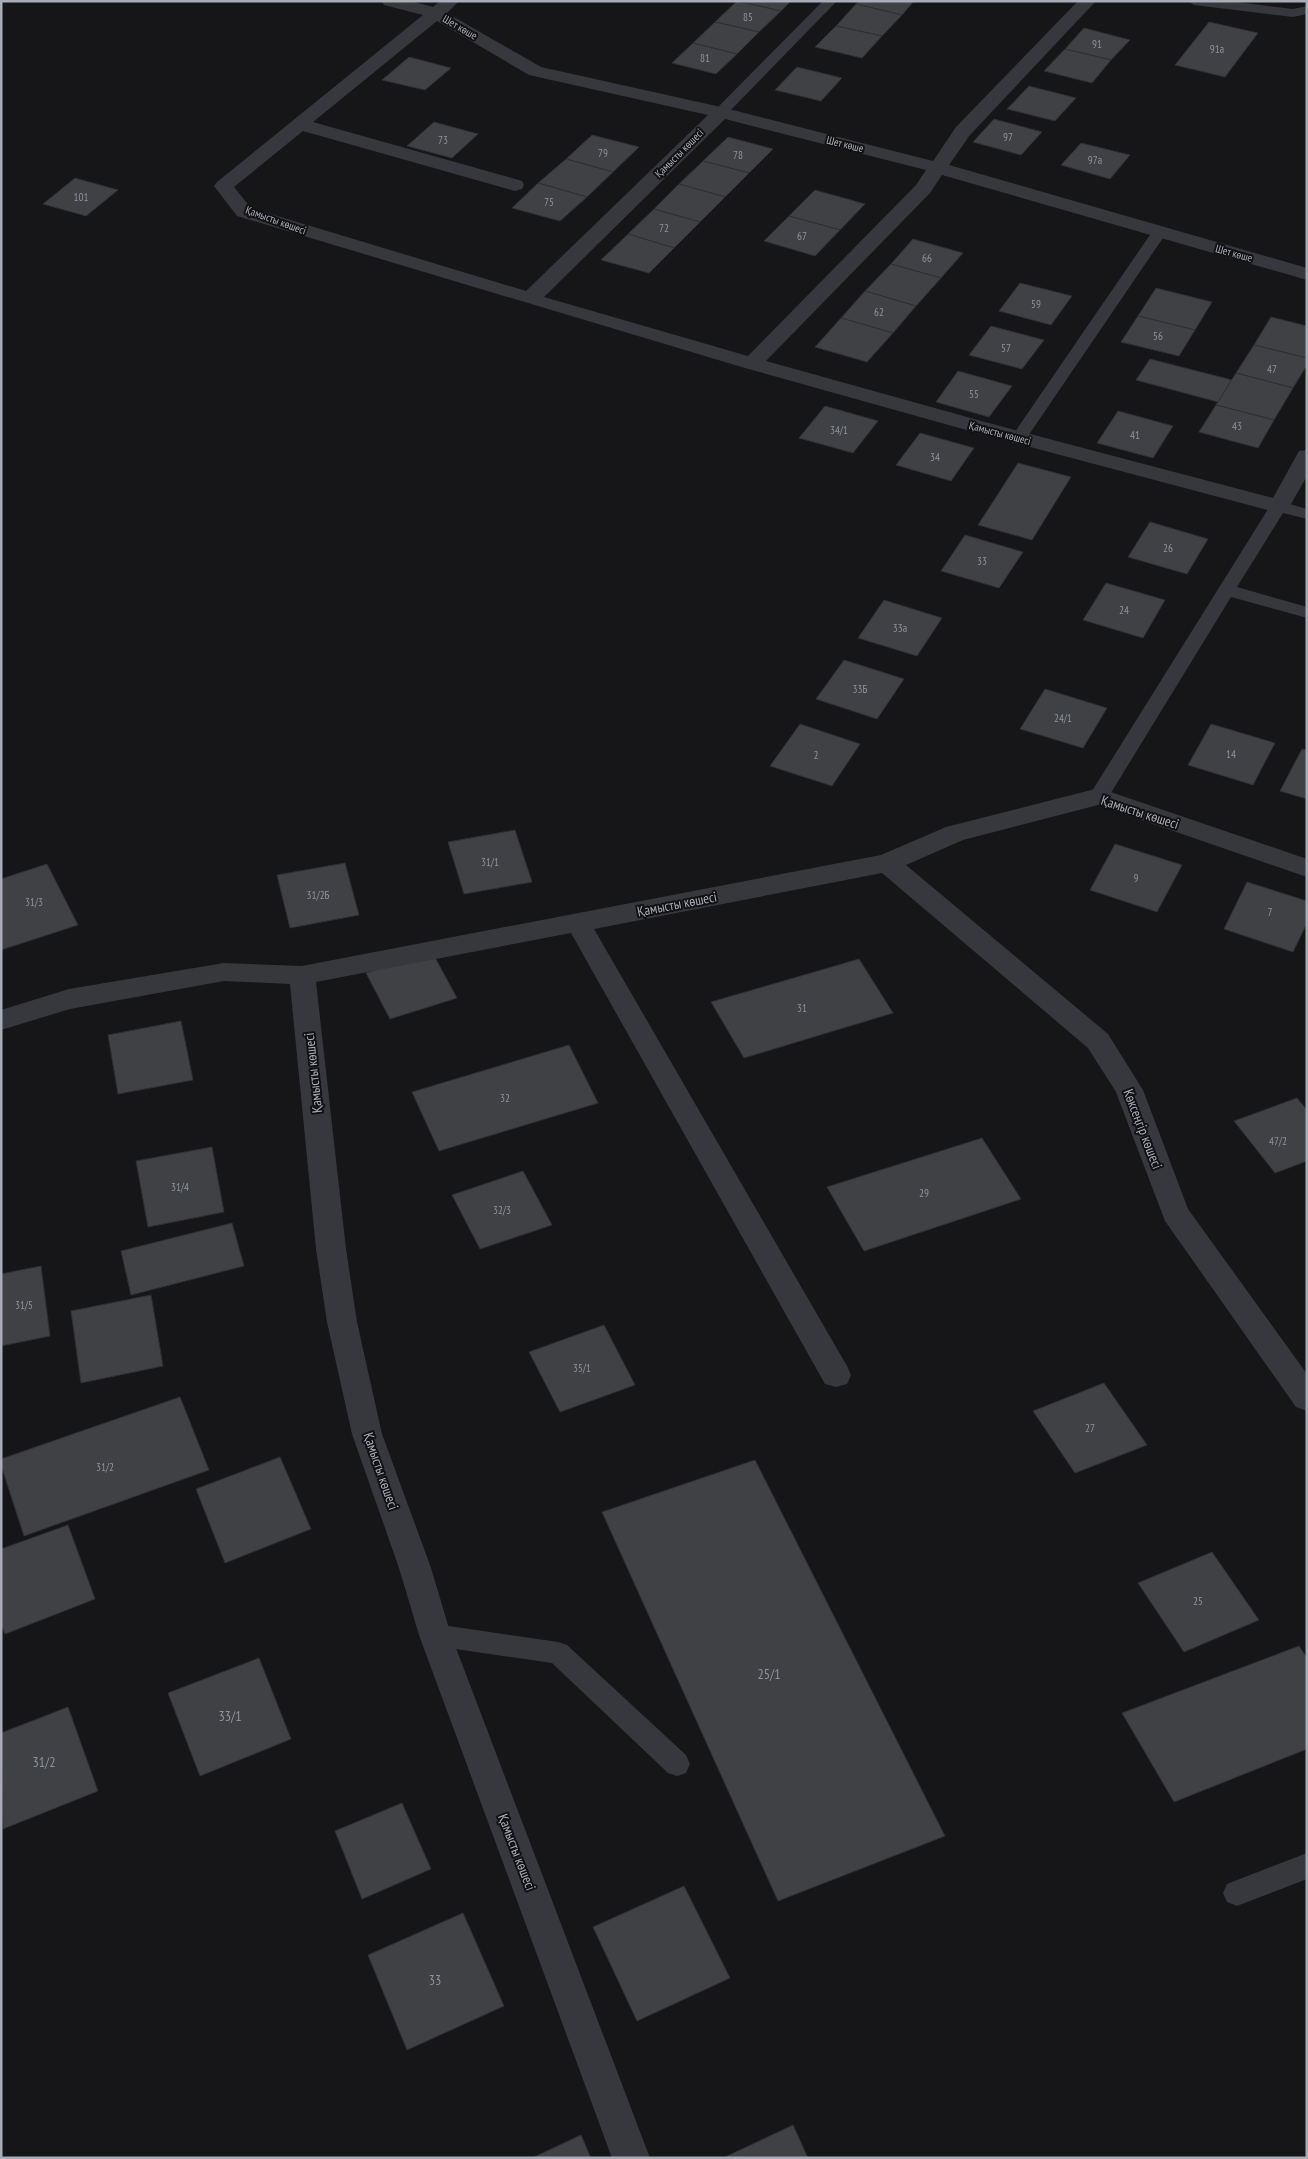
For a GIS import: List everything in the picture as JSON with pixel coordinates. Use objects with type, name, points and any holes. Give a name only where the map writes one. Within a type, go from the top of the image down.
[{"type":"street","name":"Шет көше","points":[[390,1],[444,8],[535,72],[721,112],[936,167],[1307,274]]},
{"type":"street","points":[[752,364],[923,189],[936,167],[963,131],[1088,1]]},
{"type":"street","name":"Қамысты көшесі","points":[[444,8],[224,186],[244,212],[752,364],[1018,438],[1279,506]]},
{"type":"street","name":"Қамысты көшесі","points":[[530,299],[721,112]]},
{"type":"street","points":[[299,124],[515,185]]},
{"type":"street","points":[[1279,506],[1307,456]]},
{"type":"street","name":"Қамысты көшесі","points":[[631,2158],[436,1635],[415,1568],[367,1434],[342,1322],[331,1250],[302,975],[887,862],[955,833],[1099,796],[1307,868]]},
{"type":"street","name":"Көксеңгір көшесі","points":[[887,862],[1098,1040],[1130,1090],[1175,1213],[1307,1398]]},
{"type":"street","points":[[578,923],[836,1375]]},
{"type":"street","points":[[1,1020],[69,999],[224,972],[302,975]]},
{"type":"lane","points":[[721,112],[831,1]]},
{"type":"lane","points":[[1194,1],[1292,13],[1307,10]]},
{"type":"lane","points":[[1018,438],[1160,232]]},
{"type":"lane","points":[[1099,796],[1279,506],[1307,514]]},
{"type":"lane","points":[[1227,590],[1307,613]]},
{"type":"lane","points":[[436,1635],[558,1653],[678,1764]]},
{"type":"lane","points":[[1237,1893],[1307,1866]]},
{"type":"building","points":[[737,1],[791,1],[781,11]]},
{"type":"building","points":[[737,1],[781,11],[759,32],[715,22]]},
{"type":"building","points":[[859,1],[914,1],[902,15],[856,4]]},
{"type":"building","points":[[856,4],[902,15],[882,36],[836,26]]},
{"type":"building","points":[[715,22],[759,32],[737,54],[693,43]]},
{"type":"building","points":[[1209,22],[1258,33],[1225,77],[1175,65]]},
{"type":"building","points":[[836,26],[882,36],[862,58],[815,47]]},
{"type":"building","points":[[1084,28],[1130,40],[1111,60],[1065,49]]},
{"type":"building","points":[[693,43],[737,54],[716,74],[672,63]]},
{"type":"building","points":[[1065,49],[1111,60],[1092,83],[1044,71]]},
{"type":"building","points":[[409,57],[451,68],[425,90],[382,80]]},
{"type":"building","points":[[797,67],[842,78],[821,101],[775,90]]},
{"type":"building","points":[[1029,86],[1076,98],[1055,121],[1007,109]]},
{"type":"building","points":[[994,119],[1042,132],[1021,155],[973,142]]},
{"type":"building","points":[[434,122],[478,134],[452,158],[407,146]]},
{"type":"building","points":[[592,135],[639,147],[613,172],[566,159]]},
{"type":"building","points":[[728,137],[773,149],[749,173],[703,161]]},
{"type":"building","points":[[1081,143],[1130,155],[1110,179],[1061,165]]},
{"type":"building","points":[[566,159],[613,172],[587,197],[538,183]]},
{"type":"building","points":[[703,161],[749,173],[725,197],[679,184]]},
{"type":"building","points":[[75,178],[118,190],[86,216],[43,204]]},
{"type":"building","points":[[538,183],[587,197],[560,221],[512,208]]},
{"type":"building","points":[[679,184],[725,197],[700,222],[654,209]]},
{"type":"building","points":[[815,190],[865,204],[840,230],[789,216]]},
{"type":"building","points":[[654,209],[700,222],[674,248],[628,234]]},
{"type":"building","points":[[789,216],[840,230],[815,256],[764,241]]},
{"type":"building","points":[[628,234],[674,248],[649,273],[601,260]]},
{"type":"building","points":[[913,239],[963,253],[941,278],[891,264]]},
{"type":"building","points":[[891,264],[941,278],[916,306],[865,291]]},
{"type":"building","points":[[1020,283],[1072,296],[1051,325],[999,311]]},
{"type":"building","points":[[1156,288],[1212,302],[1195,330],[1138,316]]},
{"type":"building","points":[[865,291],[916,306],[893,333],[841,318]]},
{"type":"building","points":[[1138,316],[1195,330],[1179,356],[1121,342]]},
{"type":"building","points":[[1271,317],[1307,326],[1307,358],[1254,345]]},
{"type":"building","points":[[841,318],[893,333],[867,362],[815,347]]},
{"type":"building","points":[[991,326],[1044,340],[1022,369],[969,355]]},
{"type":"building","points":[[1254,345],[1307,358],[1307,365],[1293,388],[1236,373]]},
{"type":"building","points":[[1150,359],[1232,380],[1218,402],[1136,380]]},
{"type":"building","points":[[958,371],[1012,386],[989,417],[936,402]]},
{"type":"building","points":[[1236,373],[1293,388],[1274,420],[1216,405]]},
{"type":"building","points":[[1216,405],[1274,420],[1258,448],[1199,432]]},
{"type":"building","points":[[825,406],[878,421],[853,453],[799,438]]},
{"type":"building","points":[[1118,411],[1173,426],[1153,458],[1097,443]]},
{"type":"building","points":[[920,433],[974,448],[951,481],[896,465]]},
{"type":"building","points":[[1018,463],[1071,477],[1032,540],[978,525]]},
{"type":"building","points":[[1150,522],[1208,539],[1187,574],[1128,557]]},
{"type":"building","points":[[965,535],[1023,552],[999,588],[941,571]]},
{"type":"building","points":[[1106,583],[1165,600],[1143,638],[1083,620]]},
{"type":"building","points":[[884,600],[942,618],[917,656],[858,638]]},
{"type":"building","points":[[844,660],[904,679],[877,719],[816,699]]},
{"type":"building","points":[[1045,689],[1107,708],[1083,748],[1020,729]]},
{"type":"building","points":[[800,724],[860,744],[832,786],[770,766]]},
{"type":"building","points":[[1211,724],[1275,743],[1253,785],[1188,765]]},
{"type":"building","points":[[1302,749],[1307,750],[1307,799],[1280,791]]},
{"type":"building","points":[[515,830],[532,882],[464,894],[448,842]]},
{"type":"building","points":[[1115,844],[1182,865],[1157,912],[1090,890]]},
{"type":"building","points":[[345,863],[359,915],[290,928],[277,875]]},
{"type":"building","points":[[47,864],[78,925],[1,950],[1,879]]},
{"type":"building","points":[[1247,882],[1307,901],[1307,923],[1293,952],[1224,929]]},
{"type":"building","points":[[432,952],[457,998],[390,1019],[366,973]]},
{"type":"building","points":[[859,959],[893,1013],[744,1058],[711,1002]]},
{"type":"building","points":[[181,1021],[193,1080],[118,1094],[108,1035]]},
{"type":"building","points":[[569,1045],[598,1103],[439,1151],[412,1092]]},
{"type":"building","points":[[1297,1098],[1307,1110],[1307,1161],[1275,1173],[1234,1121]]},
{"type":"building","points":[[982,1138],[1021,1199],[864,1251],[827,1187]]},
{"type":"building","points":[[212,1147],[224,1212],[148,1227],[136,1161]]},
{"type":"building","points":[[523,1171],[552,1225],[480,1249],[452,1195]]},
{"type":"building","points":[[232,1223],[244,1266],[131,1295],[121,1251]]},
{"type":"building","points":[[41,1266],[50,1336],[1,1346],[1,1274]]},
{"type":"building","points":[[151,1295],[163,1366],[81,1383],[71,1311]]},
{"type":"building","points":[[604,1325],[635,1385],[560,1412],[529,1352]]},
{"type":"building","points":[[1104,1383],[1147,1445],[1075,1473],[1033,1411]]},
{"type":"building","points":[[180,1397],[209,1470],[24,1536],[1,1465],[1,1459]]},
{"type":"building","points":[[280,1457],[311,1529],[225,1563],[196,1489]]},
{"type":"building","points":[[755,1460],[945,1836],[778,1901],[602,1512]]},
{"type":"building","points":[[68,1525],[95,1599],[5,1634],[1,1624],[1,1549]]},
{"type":"building","points":[[1212,1552],[1259,1620],[1184,1652],[1138,1583]]},
{"type":"building","points":[[1299,1646],[1307,1658],[1307,1749],[1174,1802],[1122,1713]]},
{"type":"building","points":[[259,1658],[291,1739],[200,1776],[168,1693]]},
{"type":"building","points":[[68,1707],[98,1791],[3,1829],[1,1733]]},
{"type":"building","points":[[402,1803],[431,1869],[362,1899],[335,1831]]},
{"type":"building","points":[[684,1886],[730,1978],[637,2021],[593,1927]]},
{"type":"building","points":[[463,1913],[504,2006],[407,2050],[368,1955]]},
{"type":"building","points":[[793,2125],[808,2158],[723,2158]]},
{"type":"building","points":[[581,2135],[591,2158],[532,2158]]}]
